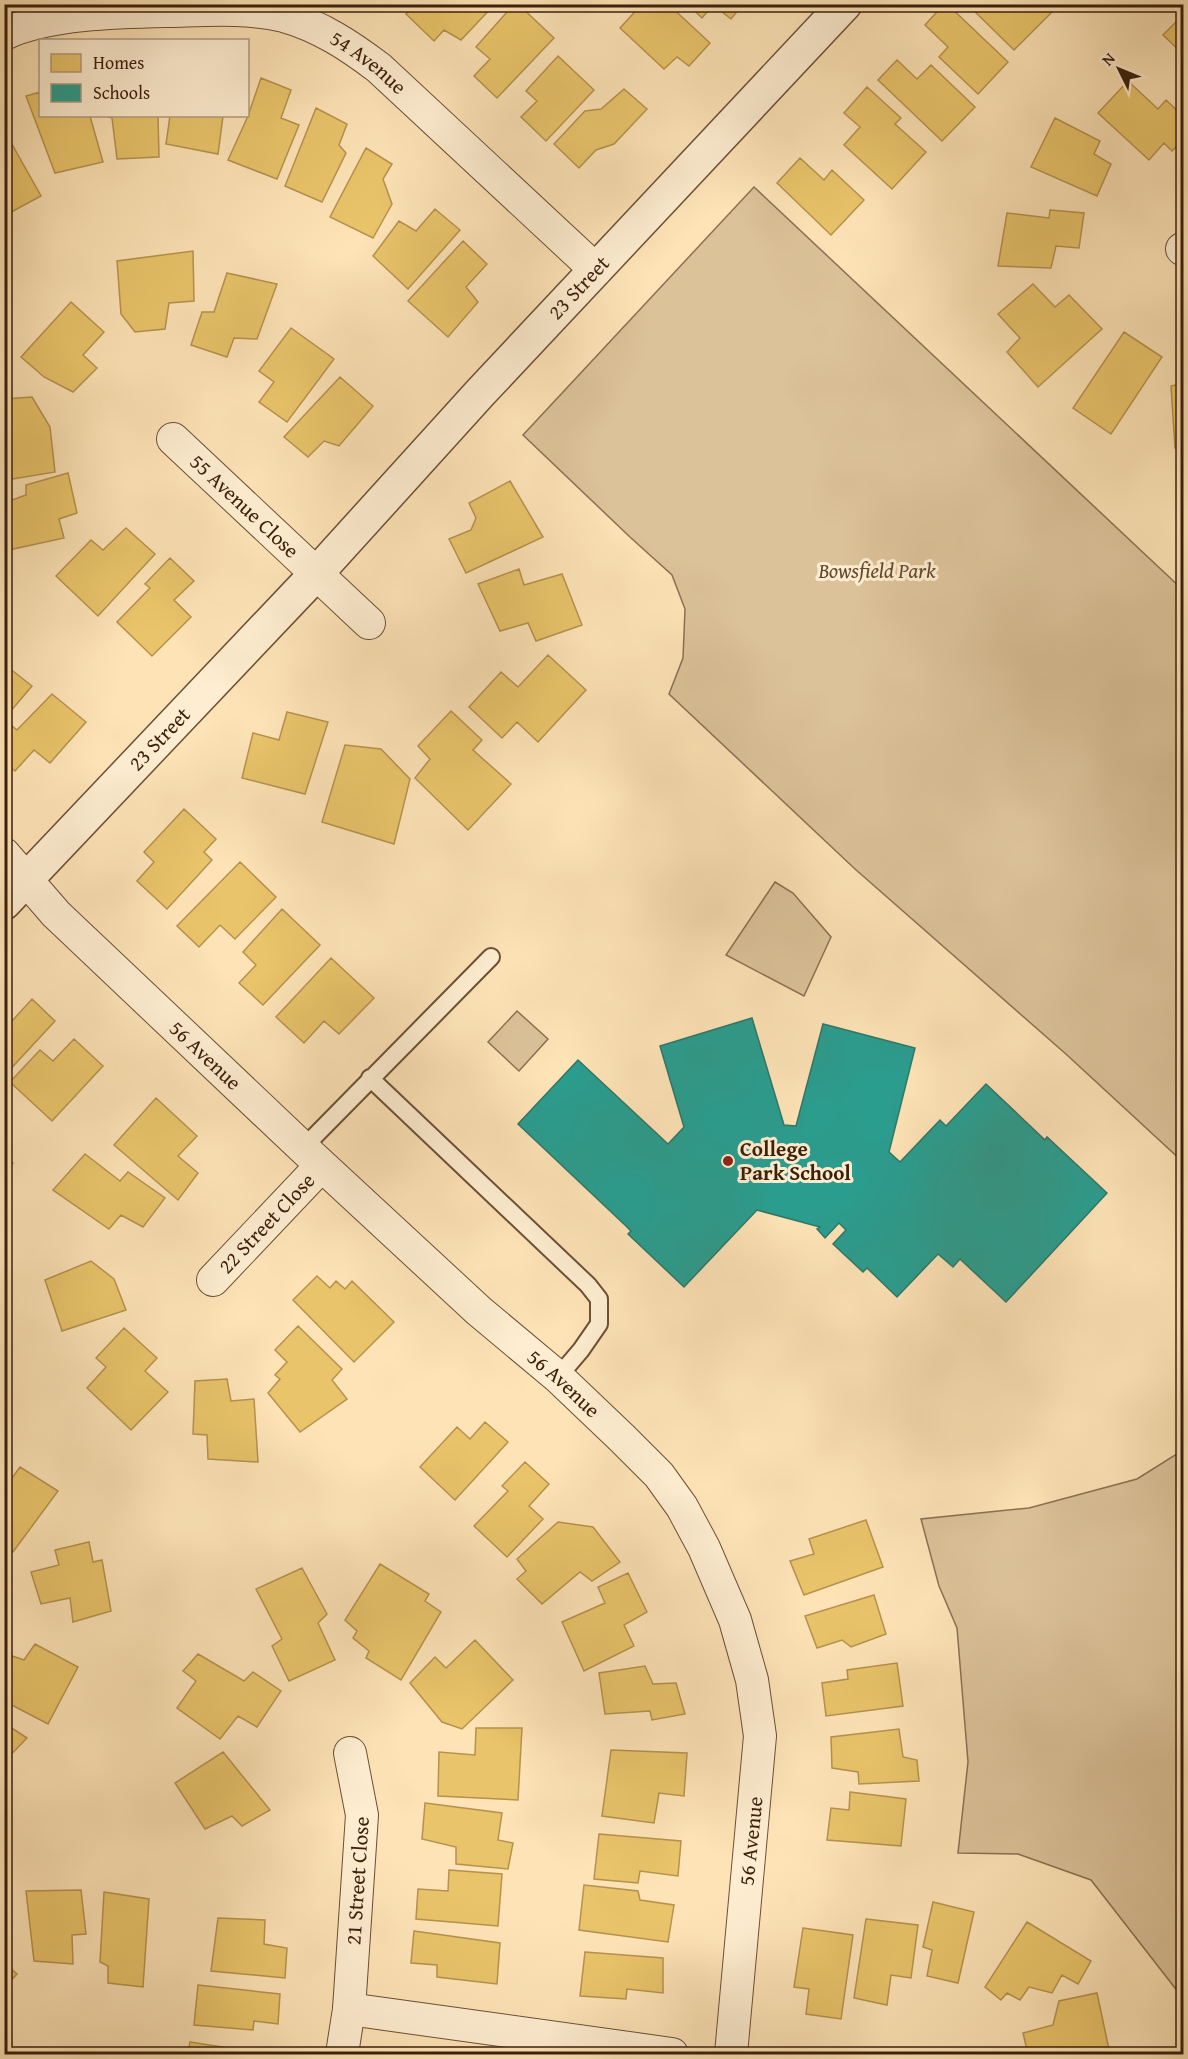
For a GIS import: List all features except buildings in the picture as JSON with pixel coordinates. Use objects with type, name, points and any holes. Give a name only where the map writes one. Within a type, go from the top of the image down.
[{"type":"street","name":"23 Street","points":[[16,891],[316,574],[480,393],[845,4]]},
{"type":"street","name":"54 Avenue","points":[[4,34],[39,22],[117,8],[241,9],[284,16],[318,28],[350,46],[379,68],[596,270]]},
{"type":"street","name":"55 Avenue Close","points":[[173,439],[316,574]]},
{"type":"street","points":[[316,574],[369,623]]},
{"type":"street","name":"56 Avenue","points":[[4,854],[16,891],[56,914],[312,1157],[479,1311],[558,1377],[659,1475],[682,1507],[704,1548],[735,1620],[752,1680],[760,1736],[730,2055]]},
{"type":"street","name":"22 Street Close","points":[[213,1280],[312,1157]]},
{"type":"street","name":"21 Street Close","points":[[342,2055],[349,2009],[362,1815],[350,1753]]},
{"type":"street","points":[[349,2009],[672,2055]]},
{"type":"lane","points":[[312,1157],[370,1078],[491,957]]},
{"type":"lane","points":[[370,1078],[600,1299],[599,1324],[558,1377]]},
{"type":"green space","name":"Bowsfield Park","points":[[754,187],[1183,590],[1183,1162],[1067,1055],[855,869],[669,694],[683,658],[685,609],[672,575],[523,435]]},
{"type":"green space","points":[[775,882],[793,893],[831,937],[804,996],[726,955]]},
{"type":"green space","points":[[517,1011],[548,1039],[519,1071],[488,1042]]},
{"type":"green space","points":[[1183,1450],[1184,2054],[1182,2054],[1182,1997],[1091,1880],[1018,1854],[958,1853],[968,1762],[957,1628],[939,1586],[921,1519],[1029,1508],[1137,1479]]},
{"type":"place","name":"College Park School","points":[[728,1161]]}]
